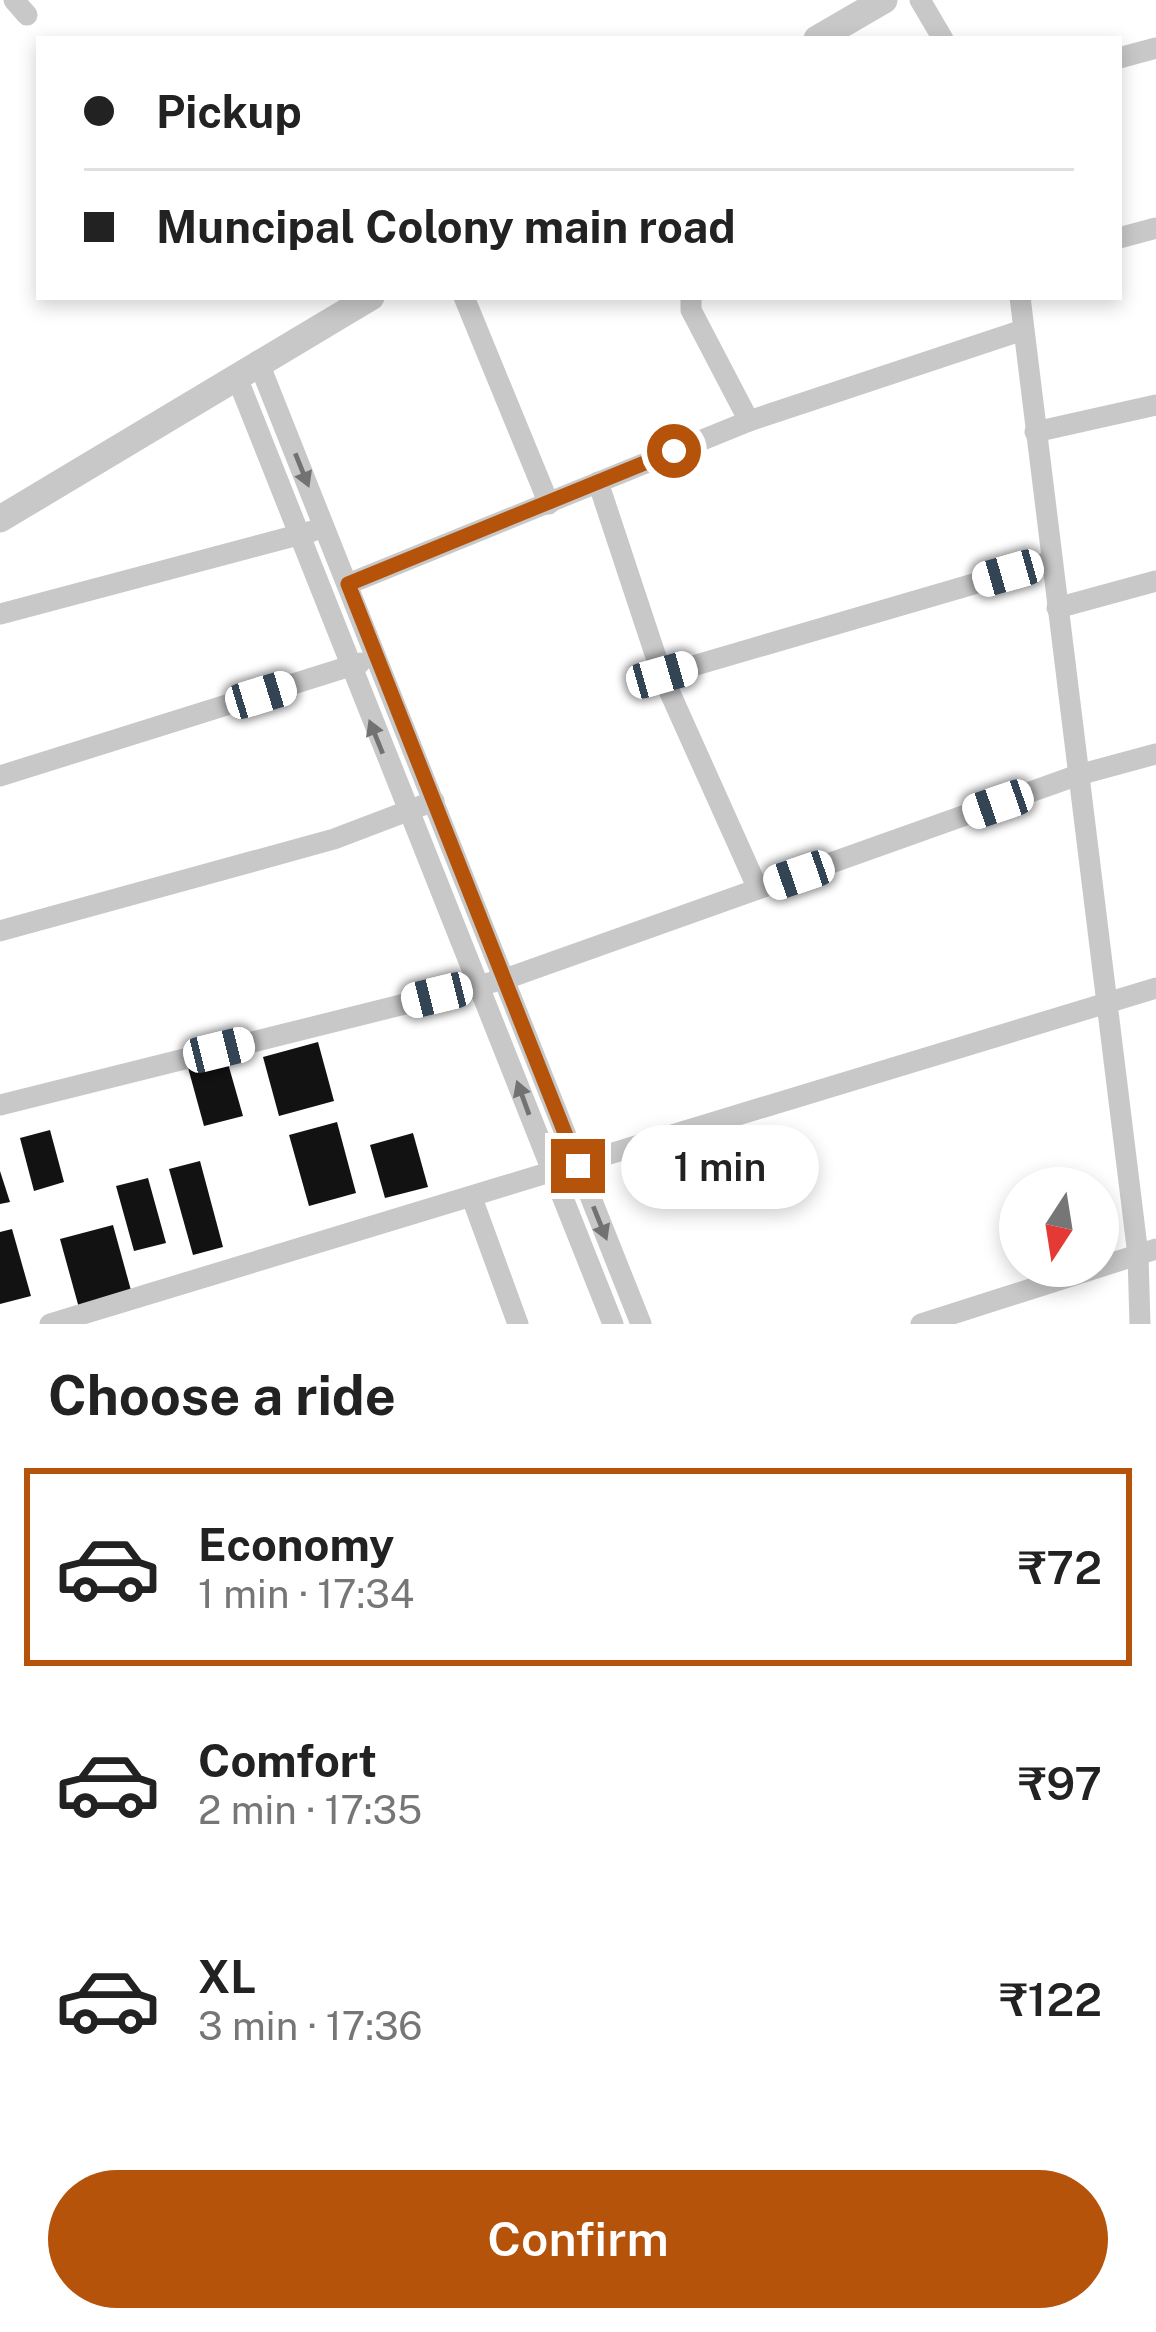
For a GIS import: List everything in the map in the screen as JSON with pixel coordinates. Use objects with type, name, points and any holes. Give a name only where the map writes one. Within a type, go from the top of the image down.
[{"type":"street","points":[[822,36],[884,0]]},
{"type":"street","points":[[920,0],[941,36]]},
{"type":"street","points":[[1122,57],[1156,48]]},
{"type":"street","points":[[1122,237],[1156,228]]},
{"type":"street","points":[[0,519],[366,300]]},
{"type":"street","points":[[465,300],[549,504]]},
{"type":"street","points":[[691,300],[691,310],[748,421]]},
{"type":"street","points":[[1020,300],[1107,1001],[1147,1252],[1140,1324]]},
{"type":"street","points":[[348,584],[748,421],[1023,330]]},
{"type":"street","points":[[247,368],[348,584],[641,1324]]},
{"type":"street","points":[[247,368],[349,668],[481,985],[551,1175],[613,1324]]},
{"type":"street","points":[[1035,432],[1156,405]]},
{"type":"street","points":[[598,482],[662,675],[758,889]]},
{"type":"street","points":[[0,614],[301,536],[324,526]]},
{"type":"street","points":[[662,675],[1052,561]]},
{"type":"street","points":[[1057,608],[1156,581]]},
{"type":"street","points":[[0,776],[349,668],[377,655]]},
{"type":"street","points":[[0,1105],[505,979],[1078,775],[1156,754]]},
{"type":"street","points":[[0,932],[334,839],[434,801]]},
{"type":"street","points":[[50,1324],[1156,988]]},
{"type":"street","points":[[472,1198],[518,1324]]},
{"type":"street","points":[[921,1324],[1147,1252]]},
{"type":"building","points":[[318,1042],[334,1101],[279,1116],[263,1057]]},
{"type":"building","points":[[225,1053],[243,1116],[204,1126],[187,1064]]},
{"type":"building","points":[[337,1122],[356,1193],[309,1206],[289,1135]]},
{"type":"building","points":[[50,1130],[64,1182],[34,1191],[20,1138]]},
{"type":"building","points":[[413,1133],[428,1187],[385,1198],[370,1145]]},
{"type":"building","points":[[200,1161],[223,1247],[193,1255],[169,1169]]},
{"type":"building","points":[[0,1171],[10,1202],[0,1204]]},
{"type":"building","points":[[148,1178],[166,1243],[134,1251],[116,1186]]},
{"type":"building","points":[[113,1225],[132,1294],[79,1308],[60,1239]]},
{"type":"building","points":[[12,1229],[31,1296],[0,1304],[0,1232]]},
{"type":"route","points":[[578,1166],[348,584],[674,451]]}]
